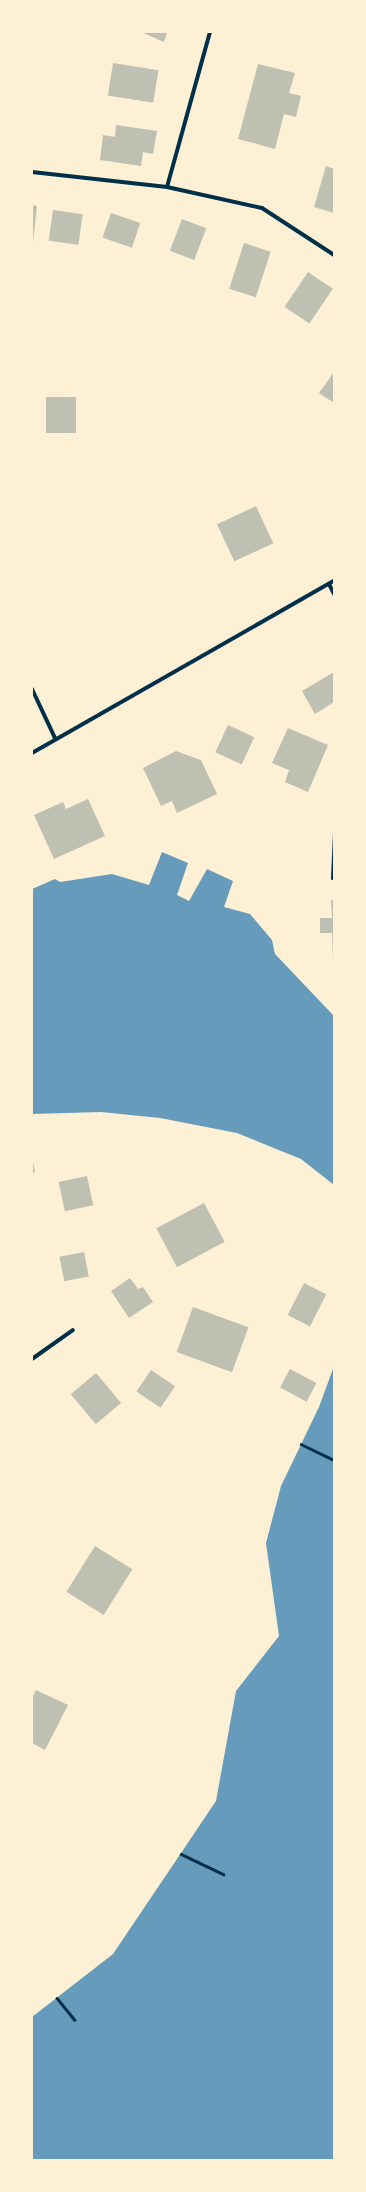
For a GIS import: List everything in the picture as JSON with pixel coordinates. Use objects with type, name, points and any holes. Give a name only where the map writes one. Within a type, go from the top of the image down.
[{"type":"street","points":[[167,187],[210,32]]},
{"type":"street","points":[[32,172],[167,187],[262,208],[334,254]]},
{"type":"street","points":[[32,753],[55,738],[334,581]]},
{"type":"street","points":[[329,584],[334,594]]},
{"type":"street","points":[[32,689],[55,738]]},
{"type":"street","points":[[32,1359],[73,1330]]},
{"type":"lane","points":[[332,878],[334,833]]},
{"type":"path","points":[[301,1444],[334,1460]]},
{"type":"path","points":[[181,1854],[223,1874]]},
{"type":"path","points":[[57,1998],[75,2020]]},
{"type":"water","points":[[162,852],[188,863],[177,895],[189,901],[207,869],[233,881],[224,907],[250,914],[272,940],[275,954],[334,1016],[334,1185],[301,1159],[237,1133],[160,1118],[101,1112],[32,1114],[32,889],[55,879],[60,882],[112,874],[149,885]]},
{"type":"water","points":[[334,1366],[334,2160],[32,2160],[32,2017],[113,1954],[216,1801],[236,1691],[279,1636],[266,1543],[281,1486],[319,1407]]},
{"type":"building","points":[[141,32],[167,32],[164,42]]},
{"type":"building","points":[[113,63],[158,70],[153,103],[108,96]]},
{"type":"building","points":[[258,64],[295,73],[289,93],[301,96],[296,117],[284,114],[275,149],[238,139]]},
{"type":"building","points":[[116,125],[157,131],[153,154],[143,152],[141,166],[100,160],[103,135],[115,137]]},
{"type":"building","points":[[326,166],[334,169],[334,213],[314,207]]},
{"type":"building","points":[[32,205],[37,206],[33,243],[32,243]]},
{"type":"building","points":[[53,210],[83,214],[78,245],[49,241]]},
{"type":"building","points":[[111,213],[140,223],[132,248],[103,238]]},
{"type":"building","points":[[182,219],[206,228],[194,260],[170,251]]},
{"type":"building","points":[[244,243],[271,252],[256,297],[229,289]]},
{"type":"building","points":[[308,272],[333,289],[309,324],[285,307]]},
{"type":"building","points":[[334,372],[334,403],[319,393]]},
{"type":"building","points":[[46,397],[76,397],[76,433],[46,433]]},
{"type":"building","points":[[256,506],[273,543],[234,561],[217,524]]},
{"type":"building","points":[[334,672],[334,702],[315,714],[302,691]]},
{"type":"building","points":[[228,725],[254,737],[242,764],[215,752]]},
{"type":"building","points":[[288,728],[328,745],[308,792],[285,782],[289,770],[272,763]]},
{"type":"building","points":[[176,751],[201,760],[217,794],[177,813],[172,801],[161,806],[143,768]]},
{"type":"building","points":[[88,799],[105,836],[54,859],[34,815],[63,802],[66,809]]},
{"type":"building","points":[[331,900],[334,900],[332,963],[332,933],[320,933],[320,918],[332,918]]},
{"type":"building","points":[[32,1158],[35,1172],[32,1173]]},
{"type":"building","points":[[87,1176],[93,1205],[65,1211],[59,1182]]},
{"type":"building","points":[[204,1203],[225,1242],[177,1267],[156,1228]]},
{"type":"building","points":[[84,1252],[89,1277],[64,1281],[59,1257]]},
{"type":"building","points":[[130,1278],[138,1289],[143,1287],[153,1302],[129,1318],[111,1291]]},
{"type":"building","points":[[304,1283],[326,1294],[310,1326],[288,1315]]},
{"type":"building","points":[[193,1307],[248,1327],[232,1372],[177,1352]]},
{"type":"building","points":[[290,1369],[316,1383],[307,1402],[280,1388]]},
{"type":"building","points":[[151,1370],[175,1386],[161,1408],[136,1392]]},
{"type":"building","points":[[96,1373],[121,1403],[96,1424],[71,1394]]},
{"type":"building","points":[[95,1546],[132,1569],[104,1615],[66,1592]]},
{"type":"building","points":[[36,1690],[68,1705],[45,1750],[32,1743],[32,1698]]}]
